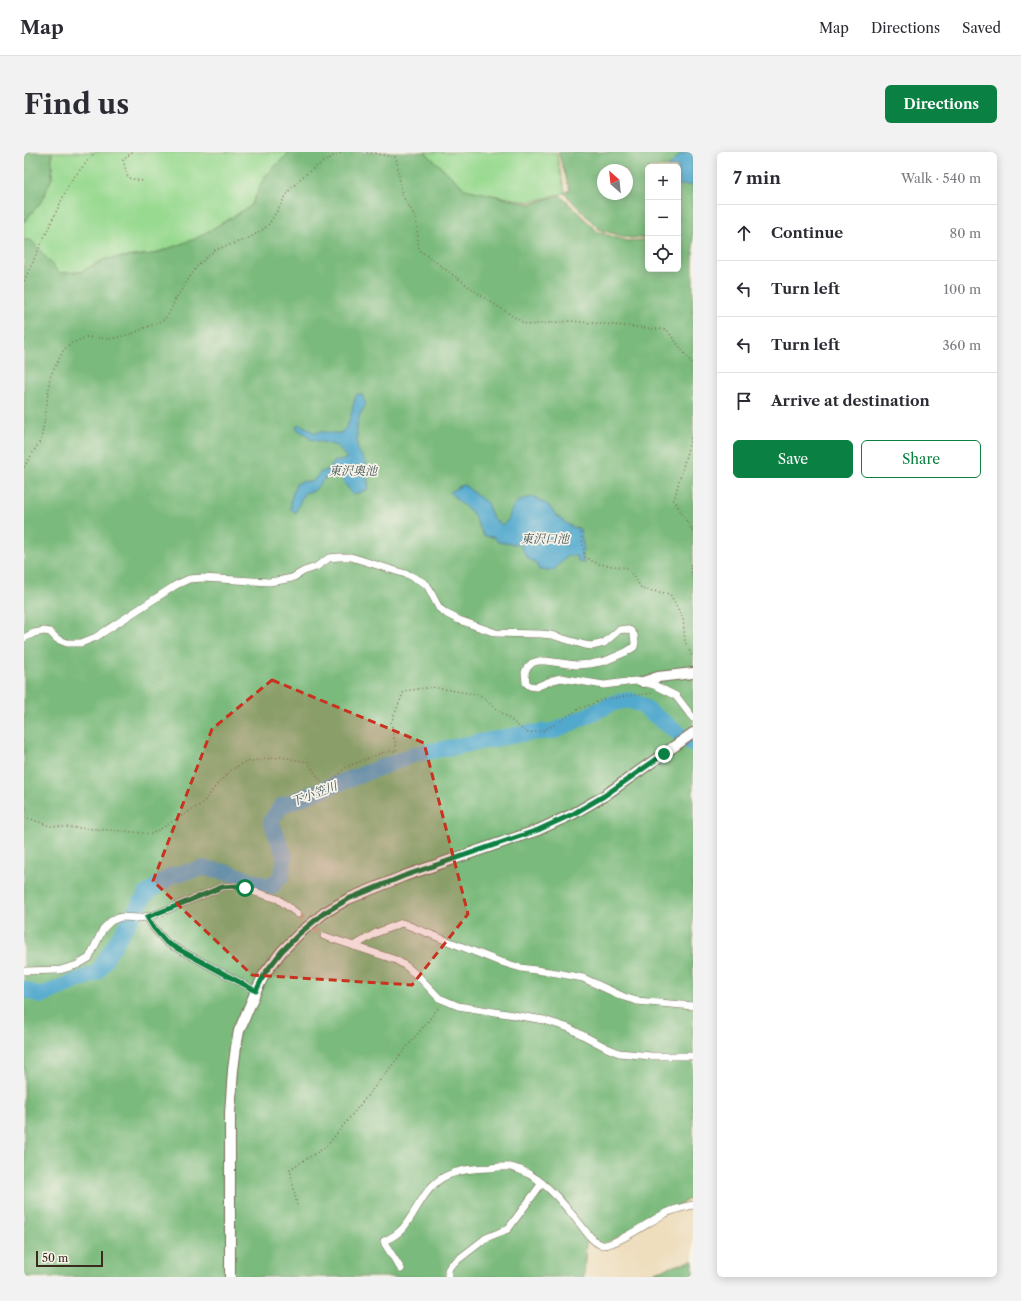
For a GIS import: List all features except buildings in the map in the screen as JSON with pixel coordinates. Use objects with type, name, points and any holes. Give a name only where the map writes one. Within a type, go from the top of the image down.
[{"type":"street","points":[[24,638],[34,633],[44,631],[50,632],[57,639],[67,643],[81,643],[96,638],[176,585],[189,579],[203,578],[269,582],[292,578],[304,571],[316,567],[329,558],[351,557],[409,575],[421,581],[427,585],[439,608],[447,614],[459,620],[496,633],[551,635],[585,646],[592,646],[604,643],[619,630],[626,629],[631,631],[636,639],[634,646],[621,655],[605,661],[576,665],[538,661],[532,663],[524,672],[526,683],[530,686],[536,687],[561,678],[604,685],[635,681],[643,682],[654,685],[676,696],[693,718]]},
{"type":"street","points":[[643,682],[658,677],[693,673]]},
{"type":"street","points":[[230,1277],[230,1113],[232,1070],[239,1031],[265,973],[282,951],[300,933],[324,913],[348,899],[404,876],[538,830],[573,814],[604,796],[693,733]]},
{"type":"street","points":[[24,971],[60,970],[77,965],[89,958],[103,929],[111,921],[121,917],[147,917],[171,909],[222,887],[236,886],[278,899],[298,914]]},
{"type":"street","points":[[147,917],[153,927],[167,943],[256,991]]},
{"type":"street","points":[[354,946],[376,933],[402,924],[498,961],[521,968],[583,978],[624,997],[637,1001],[693,1006]]},
{"type":"street","points":[[324,936],[396,960],[420,978],[439,998],[458,1006],[558,1023],[619,1053],[651,1056],[693,1056]]},
{"type":"street","points":[[401,1268],[384,1241],[392,1237],[403,1228],[428,1192],[439,1180],[459,1171],[478,1168],[510,1167],[524,1172],[550,1189],[566,1206],[593,1240],[603,1245],[610,1244],[622,1238],[671,1210],[678,1207],[693,1205]]},
{"type":"street","points":[[448,1277],[448,1270],[451,1265],[486,1238],[508,1229],[542,1183]]},
{"type":"path","points":[[24,281],[70,182],[95,152]]},
{"type":"path","points":[[132,152],[123,160],[128,178],[142,181]]},
{"type":"path","points":[[24,467],[41,440],[46,418],[50,376],[63,351],[70,344],[86,337],[111,339],[131,334],[163,320],[168,315],[176,298],[198,265],[215,250],[249,238],[264,229],[269,224],[289,191],[301,178],[333,156],[344,152]]},
{"type":"path","points":[[367,152],[396,157],[402,195],[416,218],[419,250],[486,299],[527,325],[571,321],[667,330],[693,365]]},
{"type":"path","points":[[693,430],[674,500],[693,532]]},
{"type":"path","points":[[580,529],[585,557],[598,564],[628,568],[642,589],[670,594],[683,618],[685,642],[693,658]]},
{"type":"path","points":[[693,561],[690,566],[693,580]]},
{"type":"path","points":[[24,818],[50,826],[152,834],[203,803],[215,786],[231,770],[245,762],[276,758],[293,758],[308,762],[325,788],[346,767],[384,752],[397,751],[391,723],[404,691],[432,687],[480,696],[528,733],[542,731],[579,709],[604,699],[659,693]]},
{"type":"path","points":[[297,1205],[290,1169],[326,1147],[445,1000]]},
{"type":"highlighted area","points":[[272,680],[424,743],[468,914],[412,985],[252,975],[153,881],[212,729]]},
{"type":"green space","points":[[24,152],[52,152],[52,178],[41,202],[24,222]]},
{"type":"green space","points":[[52,152],[290,152],[265,176],[251,206],[195,239],[153,254],[105,259],[81,272],[59,273],[31,240],[24,240],[24,218],[52,178]]},
{"type":"green space","points":[[290,152],[425,152],[465,189],[530,204],[560,195],[598,232],[627,241],[645,240],[645,272],[681,272],[681,164],[645,164],[645,238],[630,238],[600,230],[568,197],[565,193],[570,190],[558,152],[693,152],[693,1199],[689,1199],[603,1245],[593,1240],[586,1242],[584,1277],[24,1277],[24,240],[31,240],[59,273],[81,272],[105,259],[153,254],[195,239],[251,206],[265,176]]},
{"type":"green space","points":[[425,152],[556,152],[565,193],[529,202],[466,190]]},
{"type":"green space","points":[[693,1260],[693,1277],[638,1277],[688,1262]]},
{"type":"water","points":[[693,152],[693,185],[681,185],[681,164],[671,164],[681,154]]},
{"type":"water","name":"東沢奥池","points":[[357,394],[362,395],[366,404],[360,414],[357,425],[357,444],[358,451],[367,464],[369,489],[353,495],[338,474],[334,474],[324,479],[314,491],[304,493],[295,513],[291,509],[291,499],[296,484],[304,481],[312,482],[320,473],[330,468],[335,461],[341,461],[347,458],[337,446],[310,439],[306,434],[296,428],[298,424],[315,433],[340,433],[347,426]]},
{"type":"water","name":"東沢口池","points":[[464,485],[487,503],[493,518],[502,525],[508,520],[516,503],[522,500],[534,497],[548,505],[563,521],[572,527],[580,529],[584,549],[581,553],[584,563],[579,562],[576,556],[567,556],[554,570],[539,570],[535,562],[527,558],[520,545],[498,542],[494,537],[484,536],[472,512],[458,501],[450,492]]},
{"type":"waterway","name":"下小笠川","points":[[24,989],[40,996],[97,973],[146,894],[172,875],[205,868],[230,873],[271,887],[282,875],[285,857],[271,821],[281,806],[416,754],[527,733],[554,731],[614,703],[629,700],[641,705],[693,744]]},
{"type":"tunnel","points":[[298,914],[324,936]]},
{"type":"route","points":[[245,888],[236,886],[222,887],[147,917],[153,927],[167,943],[256,991],[265,973],[282,951],[300,933],[324,913],[348,899],[404,876],[538,830],[573,814],[604,796],[664,754]]}]
